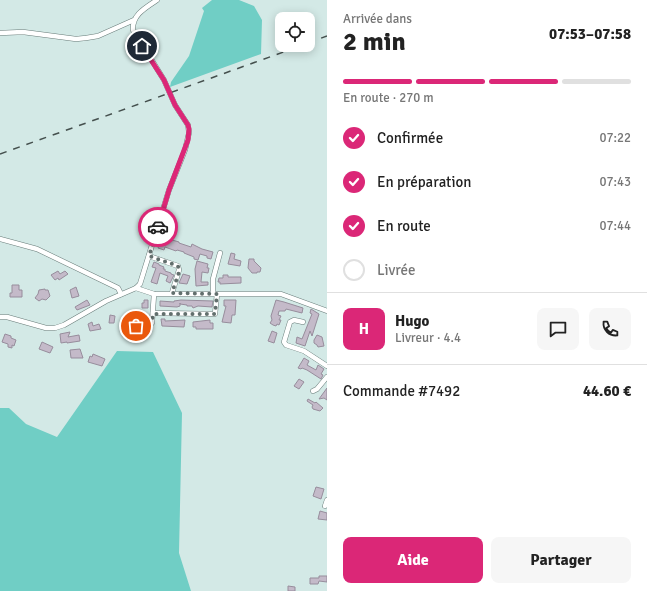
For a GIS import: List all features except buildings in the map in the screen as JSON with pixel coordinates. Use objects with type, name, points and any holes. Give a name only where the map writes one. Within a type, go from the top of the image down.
[{"type":"street","points":[[0,316],[46,328],[55,328],[80,317],[136,288],[140,284],[169,190],[188,140],[189,129],[175,105],[164,80],[133,30],[136,16],[144,8],[157,0]]},
{"type":"street","points":[[0,33],[23,32],[76,39],[98,36],[134,20]]},
{"type":"street","points":[[0,239],[37,249],[118,288],[122,294]]},
{"type":"street","points":[[153,314],[215,314],[213,279],[220,253]]},
{"type":"street","points":[[149,256],[178,266],[179,272],[172,293]]},
{"type":"street","points":[[136,288],[154,294],[281,294],[327,311]]},
{"type":"street","points":[[132,330],[141,324],[152,323],[154,294]]},
{"type":"street","points":[[303,322],[294,320],[290,322],[284,342],[286,345],[304,351],[327,366]]},
{"type":"street","points":[[313,391],[317,389],[327,377]]},
{"type":"street","points":[[325,506],[327,500]]},
{"type":"shaded area","points":[[212,0],[239,0],[254,6],[262,20],[261,54],[170,87],[171,82],[189,56],[204,11],[202,8]]},
{"type":"shaded area","points":[[117,351],[153,352],[182,413],[179,553],[191,591],[0,591],[0,408],[9,408],[26,424],[57,437]]},
{"type":"railway","points":[[315,40],[327,36]]},
{"type":"railway","points":[[0,154],[284,52]]},
{"type":"way so far","points":[[136,326],[152,323],[153,314],[215,314],[217,294],[172,293],[179,272],[178,266],[149,256],[158,227]]},
{"type":"route","points":[[142,46],[164,80],[175,105],[189,129],[188,140],[169,190],[158,227]]}]
